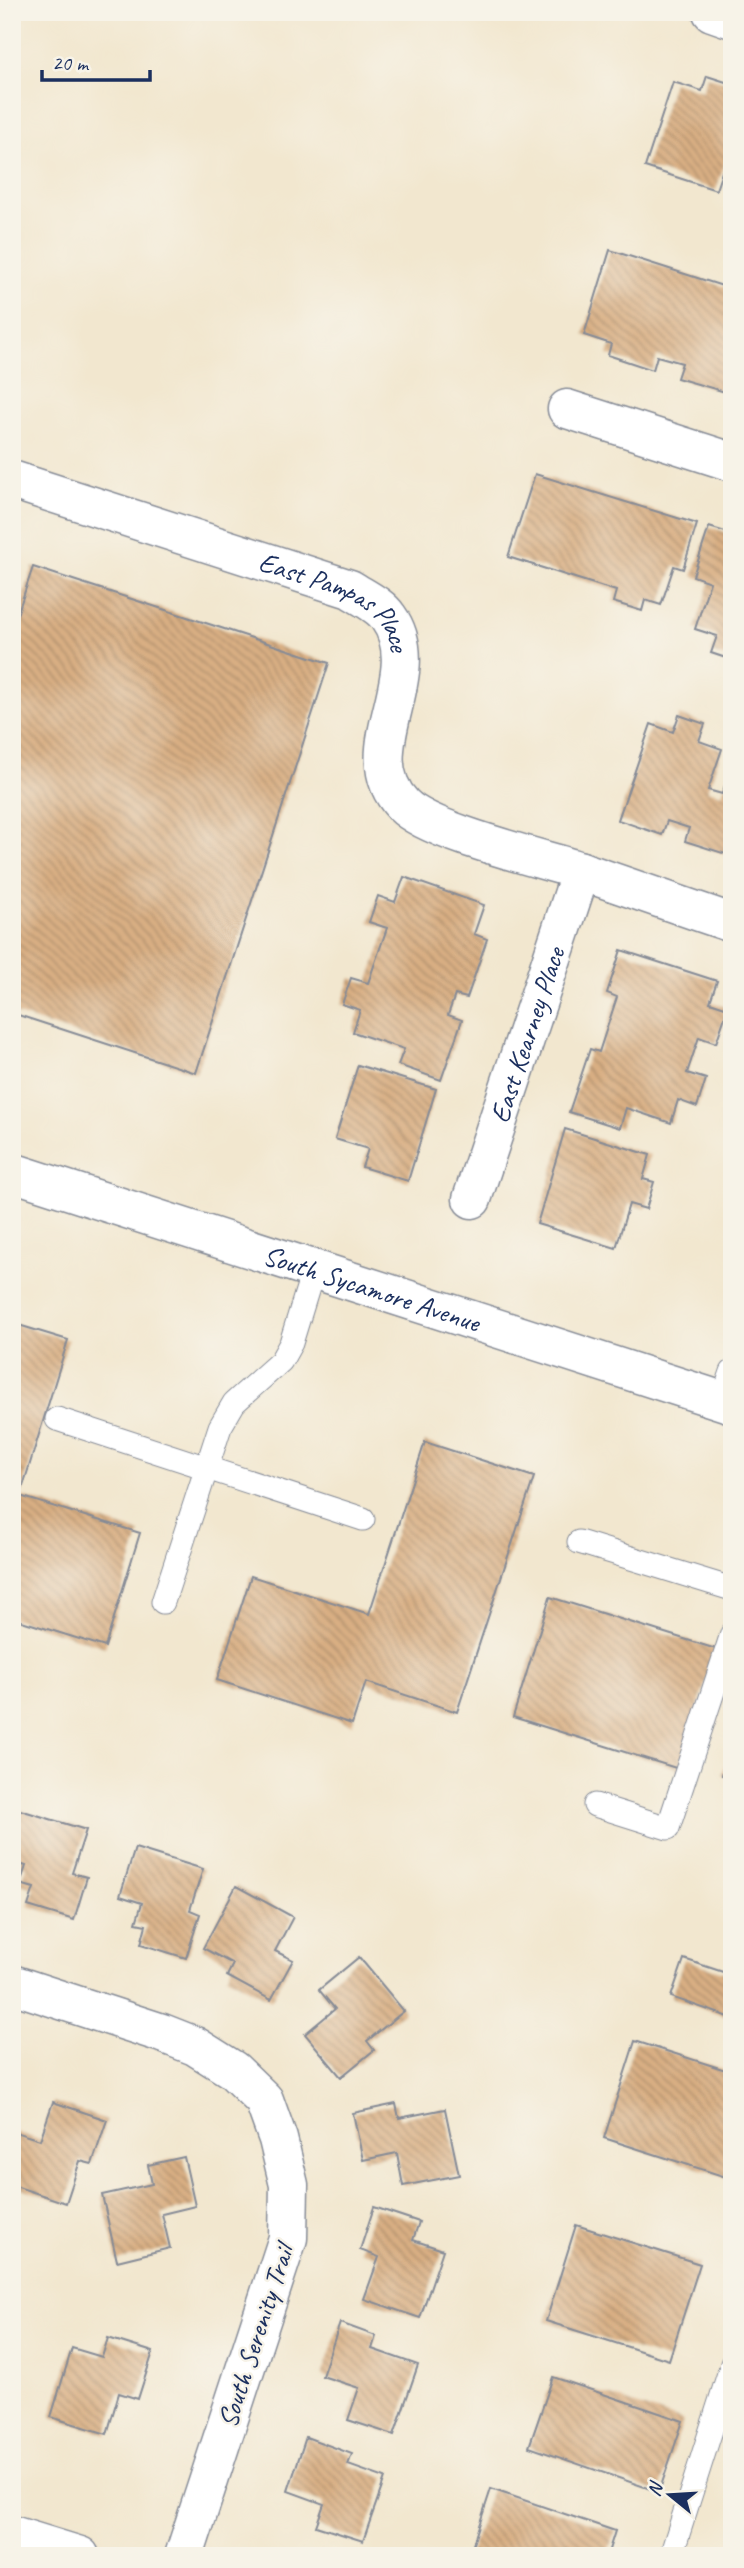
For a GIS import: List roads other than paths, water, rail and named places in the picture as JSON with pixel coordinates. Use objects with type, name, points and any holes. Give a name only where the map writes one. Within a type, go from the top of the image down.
[{"type":"street","points":[[712,12],[732,19]]},
{"type":"street","points":[[567,410],[732,462]]},
{"type":"street","name":"East Pampas Place","points":[[12,480],[350,589],[388,616],[398,637],[402,661],[386,737],[384,762],[390,787],[403,806],[448,830],[581,871],[732,923]]},
{"type":"street","name":"East Kearney Place","points":[[472,1199],[581,871]]},
{"type":"street","name":"South Sycamore Avenue","points":[[12,1172],[314,1268],[729,1392]]},
{"type":"street","name":"South Serenity Trail","points":[[12,1984],[195,2046],[233,2070],[264,2100],[278,2139],[289,2185],[288,2238],[184,2556]]},
{"type":"street","points":[[12,2535],[80,2556]]},
{"type":"lane","points":[[163,1602],[220,1427],[234,1403],[281,1362],[291,1343],[314,1268]]},
{"type":"lane","points":[[57,1419],[363,1519]]},
{"type":"lane","points":[[579,1542],[732,1590]]},
{"type":"lane","points":[[595,1805],[668,1828],[732,1634]]},
{"type":"lane","points":[[671,2556],[732,2364]]}]
